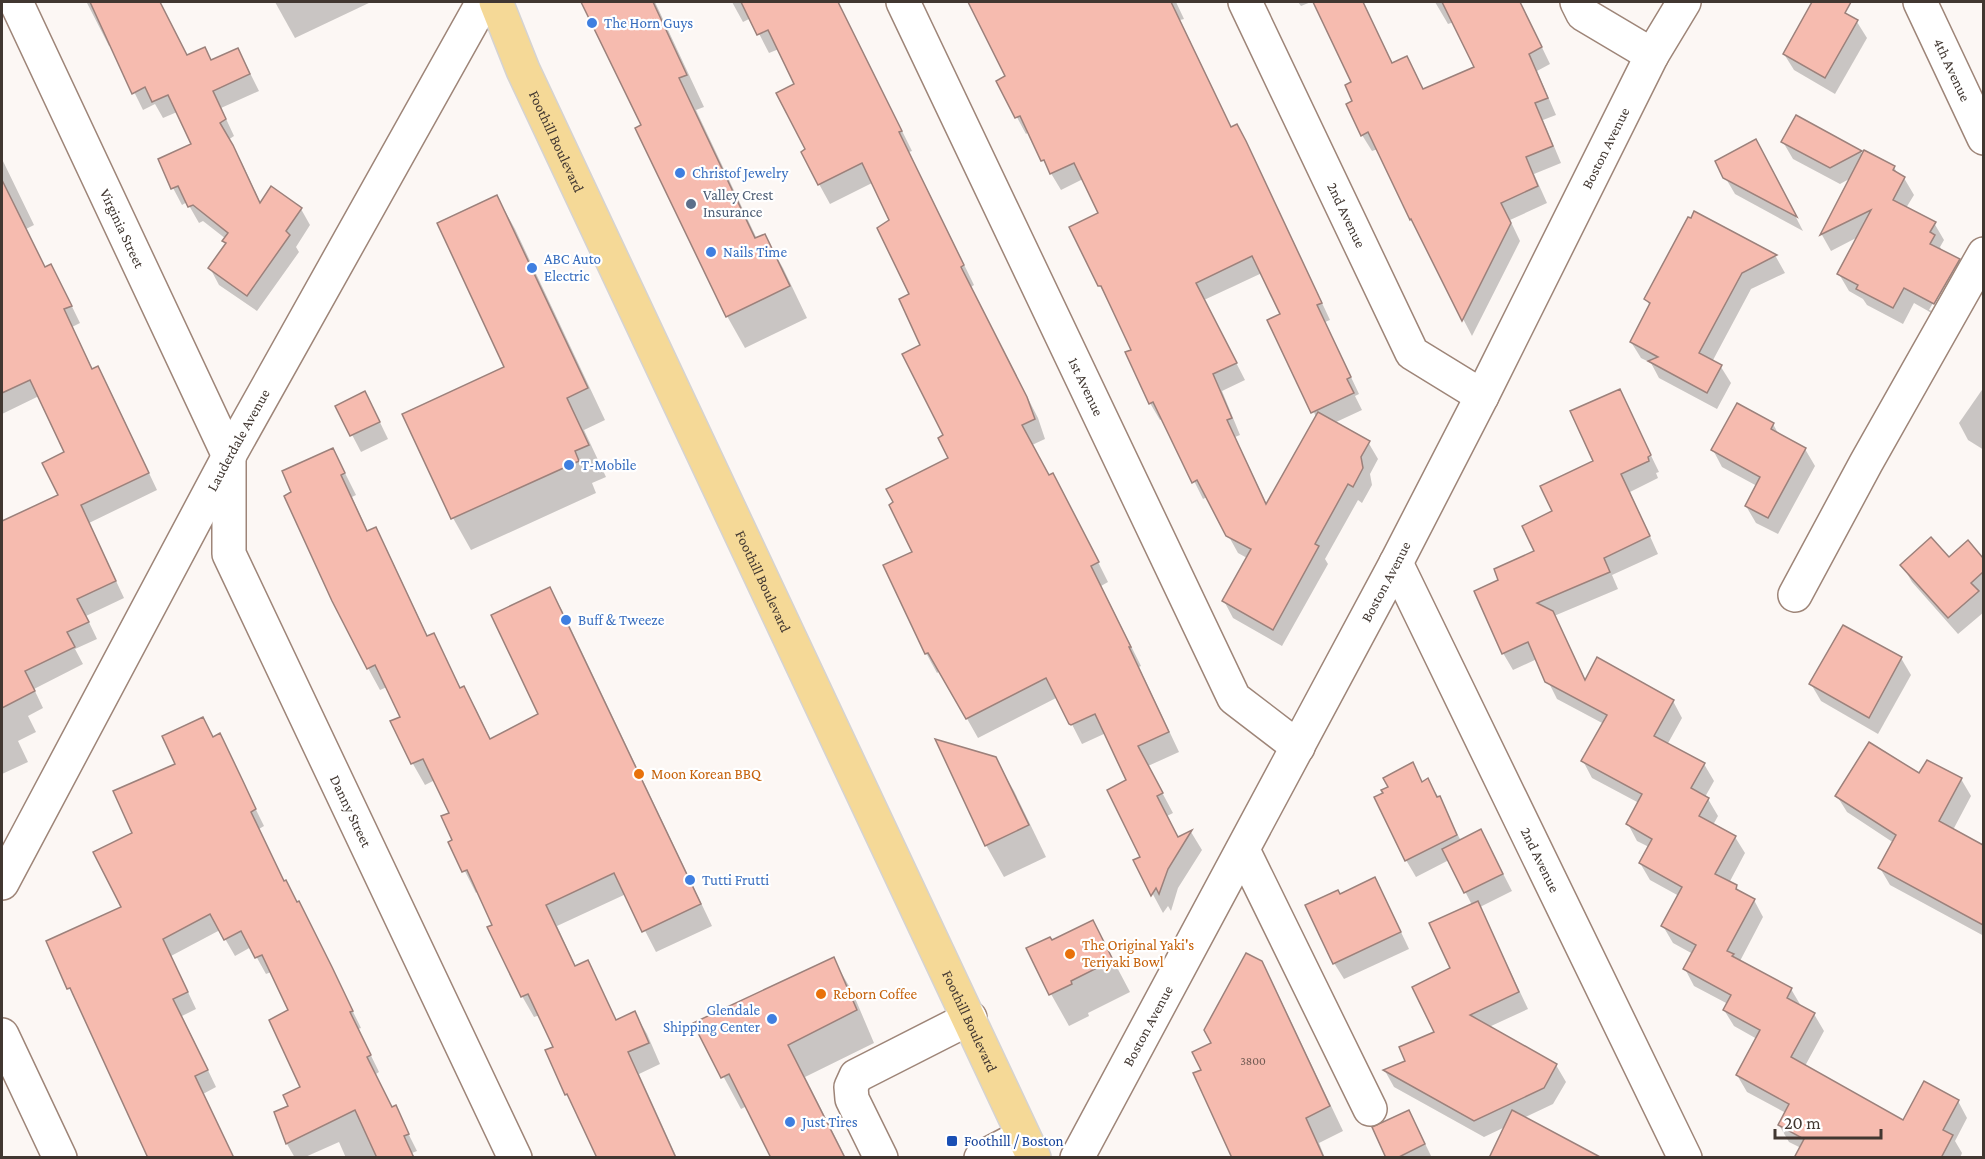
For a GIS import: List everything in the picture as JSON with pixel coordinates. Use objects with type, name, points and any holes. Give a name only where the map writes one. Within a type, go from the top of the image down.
[{"type":"main road","name":"Foothill Boulevard","points":[[496,2],[524,70],[1029,1147]]},
{"type":"street","name":"Virginia Street","points":[[16,2],[229,456]]},
{"type":"street","name":"Lauderdale Avenue","points":[[2,883],[229,456],[483,2]]},
{"type":"street","name":"1st Avenue","points":[[903,2],[1233,698],[1298,747]]},
{"type":"street","name":"2nd Avenue","points":[[1245,2],[1412,353],[1482,396]]},
{"type":"street","points":[[1578,2],[1583,14],[1652,55]]},
{"type":"street","name":"Boston Avenue","points":[[1077,1158],[1396,563],[1652,55],[1684,2]]},
{"type":"street","name":"4th Avenue","points":[[1920,2],[1983,138]]},
{"type":"street","points":[[1796,595],[1866,463],[1983,254]]},
{"type":"street","name":"Danny Street","points":[[229,456],[229,554],[515,1158]]},
{"type":"street","name":"2nd Avenue","points":[[1396,563],[1685,1158]]},
{"type":"street","points":[[1243,850],[1370,1109]]},
{"type":"street","points":[[881,1158],[852,1098],[851,1087],[856,1076],[969,1018]]},
{"type":"street","points":[[2,1035],[60,1158]]},
{"type":"street","points":[[981,1158],[1029,1147]]},
{"type":"building","points":[[90,2],[160,2],[187,55],[205,47],[211,60],[238,48],[250,74],[213,91],[226,119],[220,123],[260,203],[271,186],[302,208],[286,231],[290,235],[247,296],[208,268],[226,243],[222,241],[228,233],[193,205],[188,207],[178,186],[171,189],[158,159],[191,144],[168,95],[152,102],[145,87],[132,94]]},
{"type":"building","points":[[581,2],[653,2],[687,75],[679,78],[755,238],[765,234],[790,286],[726,317],[635,128],[641,125]]},
{"type":"building","points":[[741,2],[838,2],[902,131],[899,132],[964,265],[961,267],[1027,397],[1035,419],[1022,425],[1049,475],[1053,473],[1099,562],[1091,566],[1169,732],[1138,746],[1163,793],[1157,796],[1178,837],[1192,830],[1168,869],[1159,894],[1156,888],[1151,896],[1133,860],[1140,857],[1107,790],[1126,780],[1095,714],[1069,724],[1046,678],[966,719],[928,653],[925,654],[883,565],[912,552],[889,505],[893,502],[886,489],[948,458],[938,438],[943,435],[902,354],[920,345],[899,299],[909,294],[877,228],[889,220],[862,163],[818,185],[801,152],[805,149],[776,93],[794,84],[768,30],[757,35]]},
{"type":"building","points":[[968,2],[1171,2],[1231,127],[1237,124],[1246,141],[1322,303],[1317,305],[1351,377],[1347,379],[1354,393],[1311,413],[1267,320],[1280,314],[1252,256],[1196,283],[1237,363],[1213,374],[1232,418],[1227,420],[1266,504],[1318,412],[1370,441],[1361,457],[1363,468],[1353,487],[1348,484],[1315,544],[1319,546],[1273,630],[1222,601],[1251,549],[1226,536],[1197,480],[1192,483],[1153,402],[1149,404],[1125,352],[1131,350],[1101,286],[1098,286],[1069,227],[1098,213],[1074,163],[1050,174],[1044,160],[1041,161],[1020,116],[1015,118],[996,81],[1005,76]]},
{"type":"building","points":[[1313,2],[1363,2],[1392,63],[1407,56],[1423,89],[1474,67],[1442,2],[1520,2],[1542,47],[1529,54],[1548,98],[1535,103],[1553,146],[1526,157],[1538,186],[1501,203],[1511,223],[1462,321],[1368,132],[1361,136],[1346,104],[1352,101],[1345,85],[1351,82]]},
{"type":"building","points":[[1812,2],[1851,2],[1845,13],[1858,20],[1825,78],[1783,54]]},
{"type":"building","points":[[1796,115],[1862,151],[1830,168],[1781,142]]},
{"type":"building","points":[[1756,139],[1797,217],[1723,178],[1715,161]]},
{"type":"building","points":[[1864,150],[1895,166],[1893,170],[1905,177],[1893,200],[1936,222],[1930,232],[1935,235],[1930,244],[1960,259],[1934,304],[1904,288],[1893,308],[1856,289],[1858,285],[1837,274],[1871,210],[1820,235]]},
{"type":"building","points":[[2,180],[45,267],[51,264],[72,306],[64,309],[92,369],[98,366],[149,473],[81,505],[116,581],[77,599],[89,622],[67,632],[75,647],[25,671],[35,691],[2,708],[2,521],[58,495],[42,463],[64,452],[30,380],[2,393]]},
{"type":"building","points":[[497,195],[588,388],[567,398],[589,445],[575,451],[579,461],[451,519],[402,414],[504,367],[437,223]]},
{"type":"building","points":[[1694,211],[1777,255],[1742,273],[1699,353],[1722,365],[1707,393],[1648,361],[1658,357],[1630,342],[1650,303],[1644,299],[1688,217],[1691,218]]},
{"type":"building","points":[[1620,389],[1651,455],[1648,457],[1649,461],[1621,474],[1650,536],[1604,558],[1610,572],[1537,603],[1553,611],[1585,680],[1597,657],[1674,700],[1654,736],[1705,763],[1691,788],[1709,798],[1699,816],[1736,836],[1715,874],[1737,885],[1736,889],[1755,899],[1727,951],[1734,954],[1732,956],[1792,988],[1787,998],[1815,1013],[1791,1057],[1903,1120],[1924,1081],[1959,1100],[1943,1130],[1953,1135],[1941,1158],[1794,1158],[1804,1139],[1778,1125],[1789,1104],[1736,1075],[1760,1030],[1723,1010],[1731,995],[1683,969],[1696,945],[1661,926],[1682,887],[1639,863],[1652,839],[1626,824],[1642,794],[1581,761],[1607,715],[1545,682],[1528,642],[1502,654],[1474,591],[1498,580],[1494,569],[1534,551],[1522,526],[1552,511],[1540,486],[1593,461],[1570,411]]},
{"type":"building","points":[[365,391],[380,422],[350,436],[335,406]]},
{"type":"building","points":[[1737,403],[1774,423],[1771,429],[1806,448],[1768,518],[1745,506],[1760,477],[1711,450]]},
{"type":"building","points":[[333,448],[345,473],[341,475],[367,531],[376,527],[427,636],[434,633],[460,688],[464,686],[490,739],[538,714],[491,615],[550,587],[701,904],[642,932],[614,873],[546,905],[575,966],[588,960],[616,1020],[635,1011],[649,1043],[628,1052],[676,1158],[597,1158],[567,1094],[565,1095],[545,1050],[553,1047],[528,994],[521,997],[487,927],[492,925],[467,870],[462,872],[448,842],[452,840],[441,816],[449,813],[423,759],[411,764],[390,721],[400,717],[375,665],[367,669],[332,601],[284,496],[291,492],[282,471]]},
{"type":"building","points":[[1931,537],[1949,557],[1968,540],[1983,558],[1983,572],[1971,583],[1979,591],[1948,618],[1900,565]]},
{"type":"building","points":[[1843,625],[1902,657],[1869,718],[1809,684]]},
{"type":"building","points":[[203,717],[213,737],[220,733],[256,809],[251,812],[284,881],[286,880],[297,902],[299,901],[332,967],[371,1055],[367,1057],[392,1107],[396,1105],[409,1134],[404,1136],[414,1158],[377,1158],[355,1110],[286,1144],[274,1112],[288,1106],[283,1095],[300,1087],[269,1020],[288,1010],[262,955],[255,958],[241,931],[224,940],[210,914],[163,939],[188,992],[173,999],[208,1070],[195,1076],[234,1158],[148,1158],[70,988],[67,989],[46,941],[121,907],[93,852],[132,833],[113,791],[175,764],[162,736]]},
{"type":"building","points":[[935,739],[996,757],[1029,825],[985,846]]},
{"type":"building","points":[[1869,742],[1919,773],[1927,760],[1962,778],[1939,821],[1983,845],[1983,925],[1878,868],[1896,835],[1835,796]]},
{"type":"building","points":[[1413,762],[1422,782],[1428,778],[1437,797],[1440,796],[1457,835],[1405,861],[1374,797],[1383,793],[1381,790],[1388,787],[1383,778]]},
{"type":"building","points":[[1481,829],[1503,874],[1464,893],[1442,849]]},
{"type":"building","points":[[1375,877],[1401,932],[1333,964],[1305,905],[1338,890],[1340,894]]},
{"type":"building","points":[[1478,901],[1519,992],[1470,1015],[1557,1064],[1544,1088],[1474,1121],[1383,1070],[1405,1061],[1399,1047],[1434,1032],[1412,987],[1450,968],[1429,923]]},
{"type":"building","name":"The Original Yaki's Teriyaki Bowl","points":[[1093,920],[1113,960],[1049,995],[1026,948],[1050,937],[1052,940]]},
{"type":"building","points":[[1246,953],[1262,961],[1330,1106],[1306,1118],[1324,1158],[1232,1158],[1193,1073],[1201,1070],[1192,1052],[1211,1043],[1204,1030]]},
{"type":"building","points":[[834,957],[857,1010],[788,1045],[845,1158],[771,1158],[729,1074],[721,1078],[693,1023]]},
{"type":"building","points":[[1409,1110],[1425,1144],[1397,1158],[1386,1158],[1372,1127]]},
{"type":"building","points":[[1512,1110],[1602,1158],[1489,1158]]},
{"type":"place","name":"The Horn Guys","points":[[592,23]]},
{"type":"place","name":"Christof Jewelry","points":[[680,173]]},
{"type":"place","name":"Valley Crest Insurance","points":[[691,204]]},
{"type":"place","name":"Nails Time","points":[[711,252]]},
{"type":"place","name":"ABC Auto Electric","points":[[532,268]]},
{"type":"place","name":"T-Mobile","points":[[569,465]]},
{"type":"place","name":"Buff & Tweeze","points":[[566,620]]},
{"type":"place","name":"Moon Korean BBQ","points":[[639,774]]},
{"type":"place","name":"Tutti Frutti","points":[[690,880]]},
{"type":"place","name":"The Original Yaki's Teriyaki Bowl","points":[[1070,954]]},
{"type":"place","name":"Reborn Coffee","points":[[821,994]]},
{"type":"place","name":"Glendale Shipping Center","points":[[772,1019]]},
{"type":"place","name":"Just Tires","points":[[790,1122]]},
{"type":"place","name":"Foothill / Boston","points":[[952,1141]]}]
